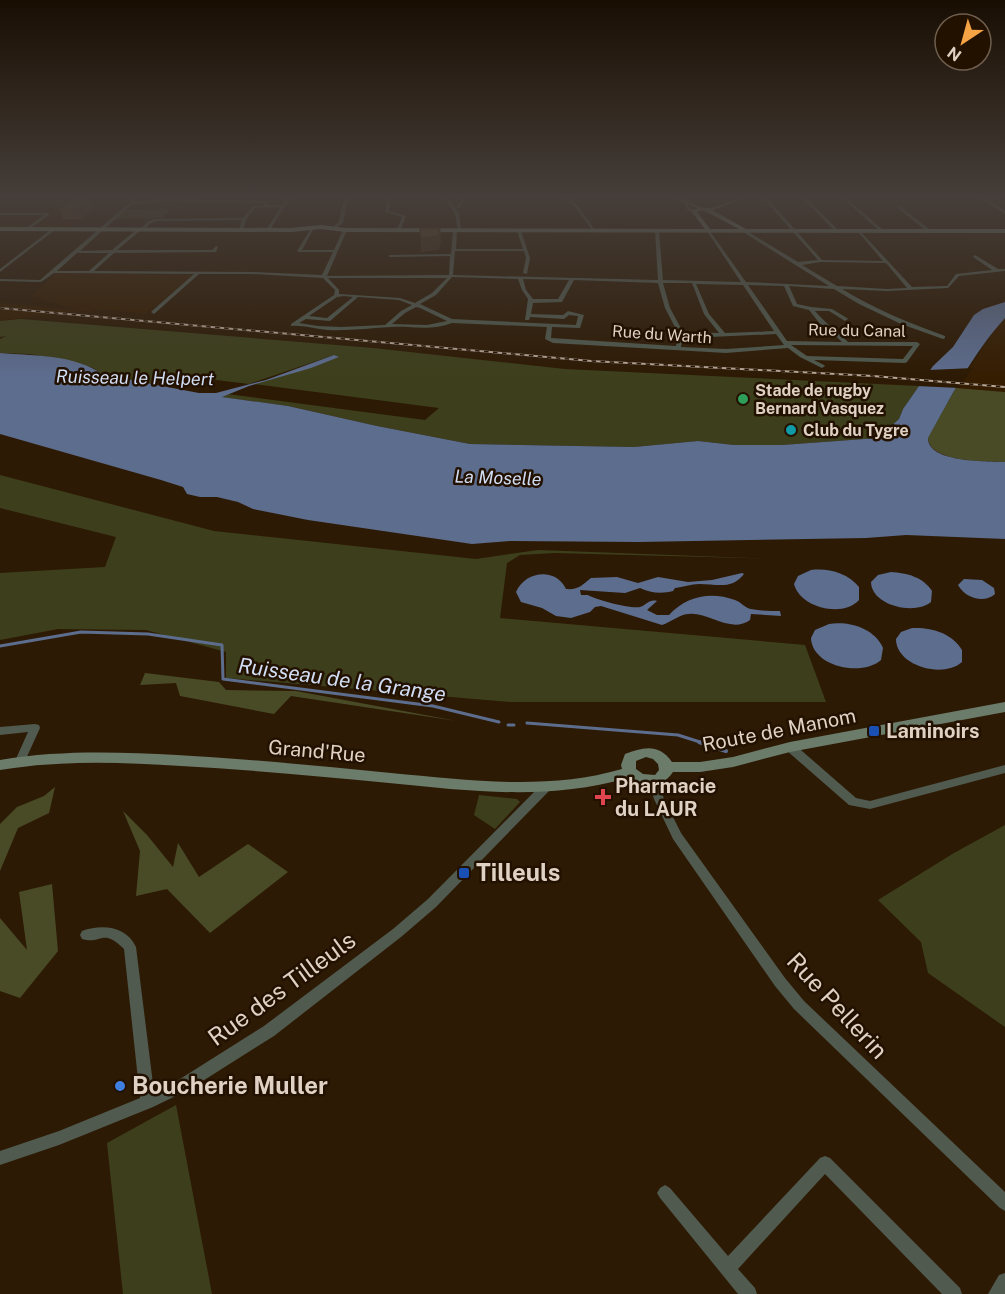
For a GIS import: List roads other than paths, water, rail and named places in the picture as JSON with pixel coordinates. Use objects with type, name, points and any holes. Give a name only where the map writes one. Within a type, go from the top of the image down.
[{"type":"main road","name":"Route de Manom","points":[[667,767],[720,765],[790,747],[1005,706]]},
{"type":"main road","points":[[645,752],[657,755],[667,767],[664,776],[653,781],[640,780],[630,772],[628,767],[630,758],[645,752]]},
{"type":"main road","name":"Grand'Rue","points":[[0,765],[86,755],[232,763],[521,790],[610,779],[630,772]]},
{"type":"street","points":[[0,271],[18,257]]},
{"type":"street","points":[[0,280],[40,280],[69,257]]},
{"type":"street","points":[[90,272],[109,257]]},
{"type":"street","points":[[324,277],[332,257]]},
{"type":"street","points":[[384,326],[434,294],[451,276],[453,257]]},
{"type":"street","points":[[526,324],[531,301],[524,276],[528,257]]},
{"type":"street","points":[[658,257],[658,283],[669,315],[681,333],[678,349]]},
{"type":"street","points":[[727,257],[787,344],[822,366]]},
{"type":"street","points":[[786,257],[861,303],[943,337]]},
{"type":"street","points":[[818,257],[821,261]]},
{"type":"street","points":[[883,257],[911,289]]},
{"type":"street","points":[[977,257],[997,270]]},
{"type":"street","points":[[797,264],[821,261],[887,262]]},
{"type":"street","points":[[53,272],[324,277],[524,276],[658,283],[911,289],[948,287],[958,275],[1005,270]]},
{"type":"street","points":[[154,312],[198,273]]},
{"type":"street","points":[[324,277],[338,290],[336,296]]},
{"type":"street","points":[[531,301],[560,301],[572,279]]},
{"type":"street","points":[[694,284],[707,314],[723,334]]},
{"type":"street","points":[[786,285],[795,305],[810,309],[830,310],[845,319]]},
{"type":"street","points":[[451,321],[400,299],[344,295],[336,296],[294,324],[331,328],[384,326],[433,328],[451,321],[578,327],[581,315],[568,313],[564,317],[528,315]]},
{"type":"street","points":[[303,317],[328,320],[356,297]]},
{"type":"street","points":[[810,309],[846,343]]},
{"type":"street","name":"Rue du Warth","points":[[550,325],[548,339],[554,341],[726,351],[787,344]]},
{"type":"street","points":[[681,333],[778,332]]},
{"type":"street","name":"Rue du Canal","points":[[787,344],[917,344],[905,361],[806,358]]},
{"type":"street","points":[[0,728],[35,728],[20,761]]},
{"type":"street","points":[[790,747],[853,802],[870,805],[1005,769]]},
{"type":"street","name":"Rue Pellerin","points":[[653,781],[677,836],[793,997],[831,1037],[1005,1203]]},
{"type":"street","name":"Rue des Tilleuls","points":[[0,1158],[59,1138],[148,1102],[185,1084],[269,1031],[397,933],[464,873],[546,788]]},
{"type":"street","points":[[86,935],[108,930],[118,934],[130,947],[148,1102]]},
{"type":"street","points":[[728,1268],[825,1163],[954,1294]]},
{"type":"street","points":[[665,1193],[748,1294]]},
{"type":"street","points":[[996,1294],[1005,1281]]},
{"type":"water","name":"La Moselle","points":[[1005,302],[1005,318],[973,361],[928,438],[931,446],[937,452],[947,456],[972,461],[1005,462],[1005,539],[906,535],[866,538],[638,542],[510,541],[472,544],[308,520],[253,509],[238,502],[217,497],[187,494],[183,487],[0,434],[0,353],[67,360],[80,363],[104,375],[199,393],[216,393],[266,380],[334,355],[339,357],[222,397],[288,406],[470,444],[634,447],[698,441],[734,445],[782,445],[878,438],[899,419],[903,409],[933,366],[953,347],[974,315],[983,309]]},
{"type":"water","points":[[811,570],[831,571],[849,578],[859,587],[859,600],[852,605],[833,609],[823,608],[804,599],[794,584],[798,576]]},
{"type":"water","points":[[891,572],[909,575],[924,582],[932,591],[931,602],[924,606],[905,608],[895,606],[878,597],[871,582],[878,575]]},
{"type":"water","points":[[541,574],[555,577],[566,589],[574,589],[591,578],[617,577],[638,583],[658,577],[688,582],[712,580],[744,574],[739,579],[729,584],[693,584],[665,592],[652,592],[640,588],[625,593],[580,590],[581,595],[629,607],[640,607],[650,601],[657,601],[647,610],[657,615],[669,615],[683,603],[699,597],[717,596],[735,600],[751,609],[780,611],[781,616],[751,614],[750,620],[735,625],[697,614],[689,614],[662,625],[601,606],[571,618],[556,616],[542,608],[521,602],[516,592],[526,580]]},
{"type":"water","points":[[964,579],[982,580],[994,588],[995,594],[986,599],[970,596],[958,585]]},
{"type":"water","points":[[829,624],[853,625],[874,635],[883,648],[881,660],[862,668],[851,668],[839,666],[820,656],[811,638],[815,630]]},
{"type":"water","points":[[912,628],[934,630],[953,639],[962,650],[962,662],[944,669],[922,667],[912,663],[898,648],[896,639],[901,632]]},
{"type":"waterway","name":"Ruisseau de la Grange","points":[[0,646],[81,632],[148,634],[222,645],[223,679],[433,706],[499,722]]},
{"type":"waterway","name":"Ruisseau de la Grange","points":[[527,723],[678,735],[703,743]]},
{"type":"waterway","name":"Ruisseau de la Grange","points":[[508,725],[514,725]]},
{"type":"waterway","name":"Ruisseau de la Grange","points":[[699,742],[726,751]]},
{"type":"railway","points":[[0,308],[591,361],[873,376],[1005,387]]},
{"type":"place","name":"Stade de rugby Bernard Vasquez","points":[[743,399]]},
{"type":"place","name":"Club du Tygre","points":[[791,430]]},
{"type":"place","name":"Laminoirs","points":[[874,731]]},
{"type":"place","name":"Pharmacie du LAUR","points":[[603,797]]},
{"type":"place","name":"Tilleuls","points":[[464,873]]},
{"type":"place","name":"Boucherie Muller","points":[[120,1086]]},
{"type":"water label","name":"Ruisseau le Helpert","points":[[135,378]]}]
